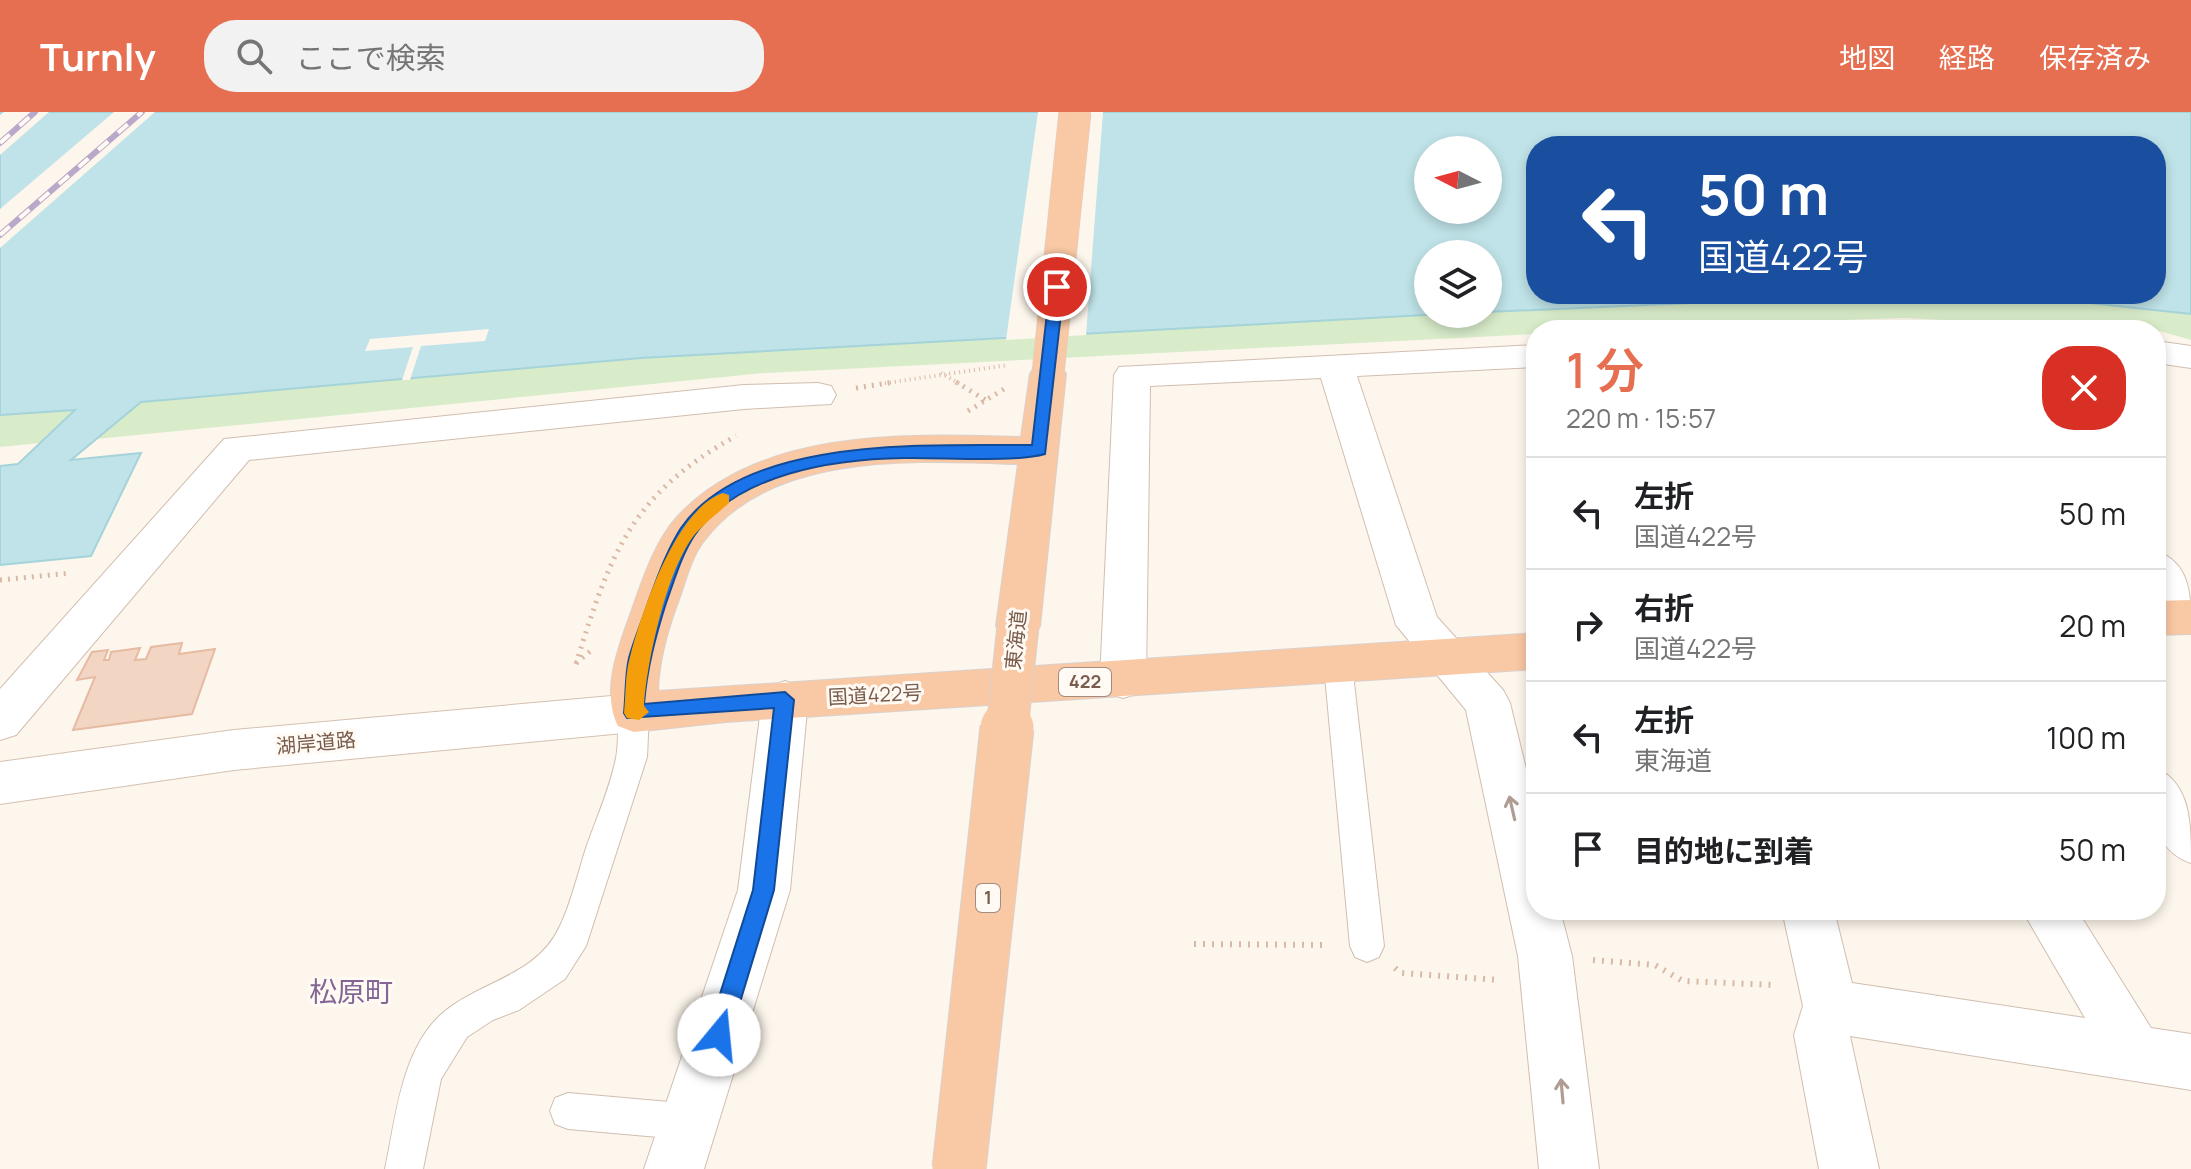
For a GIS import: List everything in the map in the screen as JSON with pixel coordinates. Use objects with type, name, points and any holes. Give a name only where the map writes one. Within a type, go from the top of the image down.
[{"type":"highway","name":"東海道","points":[[959,1169],[1075,112]]},
{"type":"highway","points":[[634,713],[638,659],[670,565],[688,531],[713,505],[751,482],[829,459],[919,450],[1039,451]]},
{"type":"highway","points":[[2166,617],[2191,615]]},
{"type":"highway","name":"国道422号","points":[[634,713],[785,700],[1526,652]]},
{"type":"street","points":[[2166,353],[2191,357]]},
{"type":"street","points":[[1123,680],[1132,375],[1526,356]]},
{"type":"street","points":[[1335,365],[1418,625],[1487,703],[1526,873]]},
{"type":"street","points":[[0,721],[238,448],[744,397],[818,395]]},
{"type":"street","points":[[2166,581],[2191,615]]},
{"type":"street","points":[[959,1169],[1010,687]]},
{"type":"street","points":[[674,1169],[692,1122],[764,890],[785,700]]},
{"type":"street","name":"湖岸道路","points":[[0,783],[234,750],[634,713]]},
{"type":"street","points":[[2166,804],[2191,841]]},
{"type":"street","points":[[1537,920],[1545,956],[1569,1169]]},
{"type":"street","points":[[1810,920],[1827,997],[1822,1035],[1849,1169]]},
{"type":"street","points":[[2054,920],[2116,1018],[2134,1053]]},
{"type":"street","points":[[1827,997],[2191,1062]]},
{"type":"lane","points":[[1338,665],[1367,946]]},
{"type":"lane","points":[[404,1169],[424,1074],[439,1047],[455,1025],[553,967],[574,935],[632,757],[634,713]]},
{"type":"lane","points":[[568,1111],[692,1122]]},
{"type":"path","points":[[939,373],[988,401]]},
{"type":"path","points":[[1545,956],[1655,965],[1683,981],[1827,997]]},
{"type":"green space","points":[[1674,304],[2101,304],[2191,314],[2191,340],[2166,333],[2166,320],[1526,320],[1526,335],[765,373],[96,439],[141,402],[641,358],[1414,316],[1414,328],[1502,328],[1502,312]]},
{"type":"green space","points":[[76,410],[40,443],[0,447],[0,415]]},
{"type":"water","points":[[0,112],[2191,112],[2191,314],[2098,304],[2166,304],[2166,136],[1526,136],[1526,304],[1668,304],[1502,311],[1502,240],[1414,240],[1414,316],[641,358],[141,402],[71,460],[141,453],[91,556],[0,565],[0,466],[18,464],[75,410],[0,415]]},
{"type":"pier","points":[[4,112],[49,112],[0,155],[0,115]]},
{"type":"pier","points":[[114,112],[155,112],[0,248],[0,209]]},
{"type":"pier","points":[[1038,112],[1103,112],[1086,335],[1006,340]]},
{"type":"pier","points":[[489,329],[485,341],[421,346],[410,380],[402,380],[413,347],[365,351],[370,339]]},
{"type":"building","points":[[182,643],[179,654],[215,649],[192,714],[73,730],[95,677],[77,680],[92,652],[108,650],[104,660],[109,660],[111,652],[140,648],[135,660],[146,659],[151,647]]},
{"type":"railway","points":[[0,143],[35,112]]},
{"type":"railway","points":[[0,235],[142,112]]},
{"type":"slow traffic","points":[[639,712],[634,713],[638,659],[670,565],[688,531],[723,499]]},
{"type":"district","name":"松原町","points":[[351,992]]},
{"type":"route","points":[[719,1035],[764,890],[785,700],[634,713],[638,659],[670,565],[688,531],[713,505],[751,482],[793,467],[872,453],[975,449],[1039,451],[1057,287]]}]
